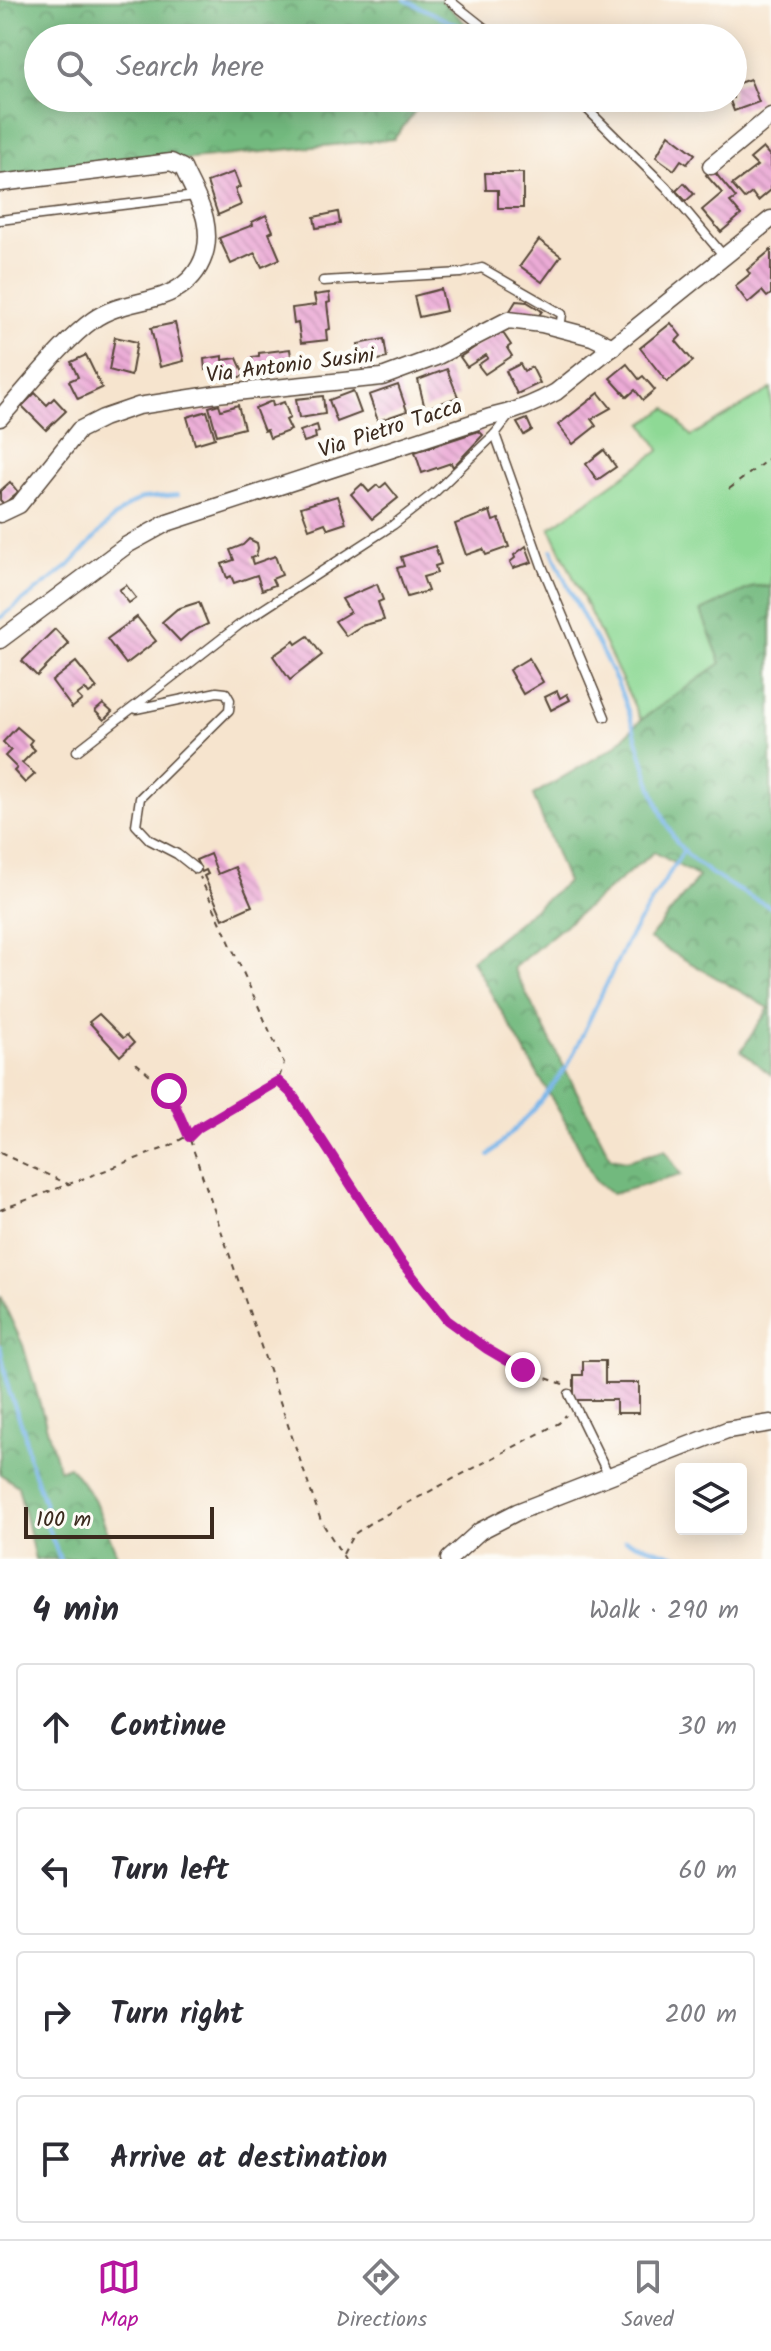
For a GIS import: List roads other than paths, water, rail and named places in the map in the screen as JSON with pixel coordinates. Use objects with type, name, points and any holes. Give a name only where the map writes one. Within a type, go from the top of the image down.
[{"type":"street","points":[[711,166],[771,116]]},
{"type":"street","points":[[0,183],[171,162],[183,168],[205,219],[205,250],[200,267],[188,283],[162,296],[116,307],[92,320],[0,418]]},
{"type":"street","name":"Via Pietro Tacca","points":[[0,640],[127,545],[167,523],[511,412],[556,392],[771,219]]},
{"type":"street","name":"Via Antonio Susini","points":[[0,514],[19,505],[79,430],[126,410],[217,394],[382,377],[436,357],[508,320],[542,324],[592,337],[613,347]]},
{"type":"street","points":[[449,1559],[480,1531],[517,1512],[727,1430],[771,1423]]},
{"type":"lane","points":[[449,0],[479,24]]},
{"type":"lane","points":[[590,112],[666,187],[723,255]]},
{"type":"lane","points":[[0,220],[195,196]]},
{"type":"lane","points":[[323,281],[461,273],[482,268],[562,314],[560,330]]},
{"type":"lane","points":[[77,751],[239,625],[393,525],[458,472],[495,434],[511,412]]},
{"type":"lane","points":[[495,434],[542,566],[605,717]]},
{"type":"lane","points":[[132,710],[217,692],[226,693],[230,700],[229,710],[140,798],[136,825],[150,840],[177,854],[196,869]]},
{"type":"lane","points":[[569,1394],[609,1476]]},
{"type":"waterway","points":[[405,0],[455,24]]},
{"type":"waterway","points":[[0,618],[69,566],[129,505],[143,498],[178,495]]},
{"type":"waterway","points":[[552,550],[619,687],[658,805],[676,841],[706,870],[771,907]]},
{"type":"waterway","points":[[489,1155],[534,1110],[568,1065],[627,941],[684,850]]},
{"type":"waterway","points":[[0,1346],[9,1391],[46,1508],[46,1523],[60,1559]]},
{"type":"waterway","points":[[625,1540],[685,1559]]}]
